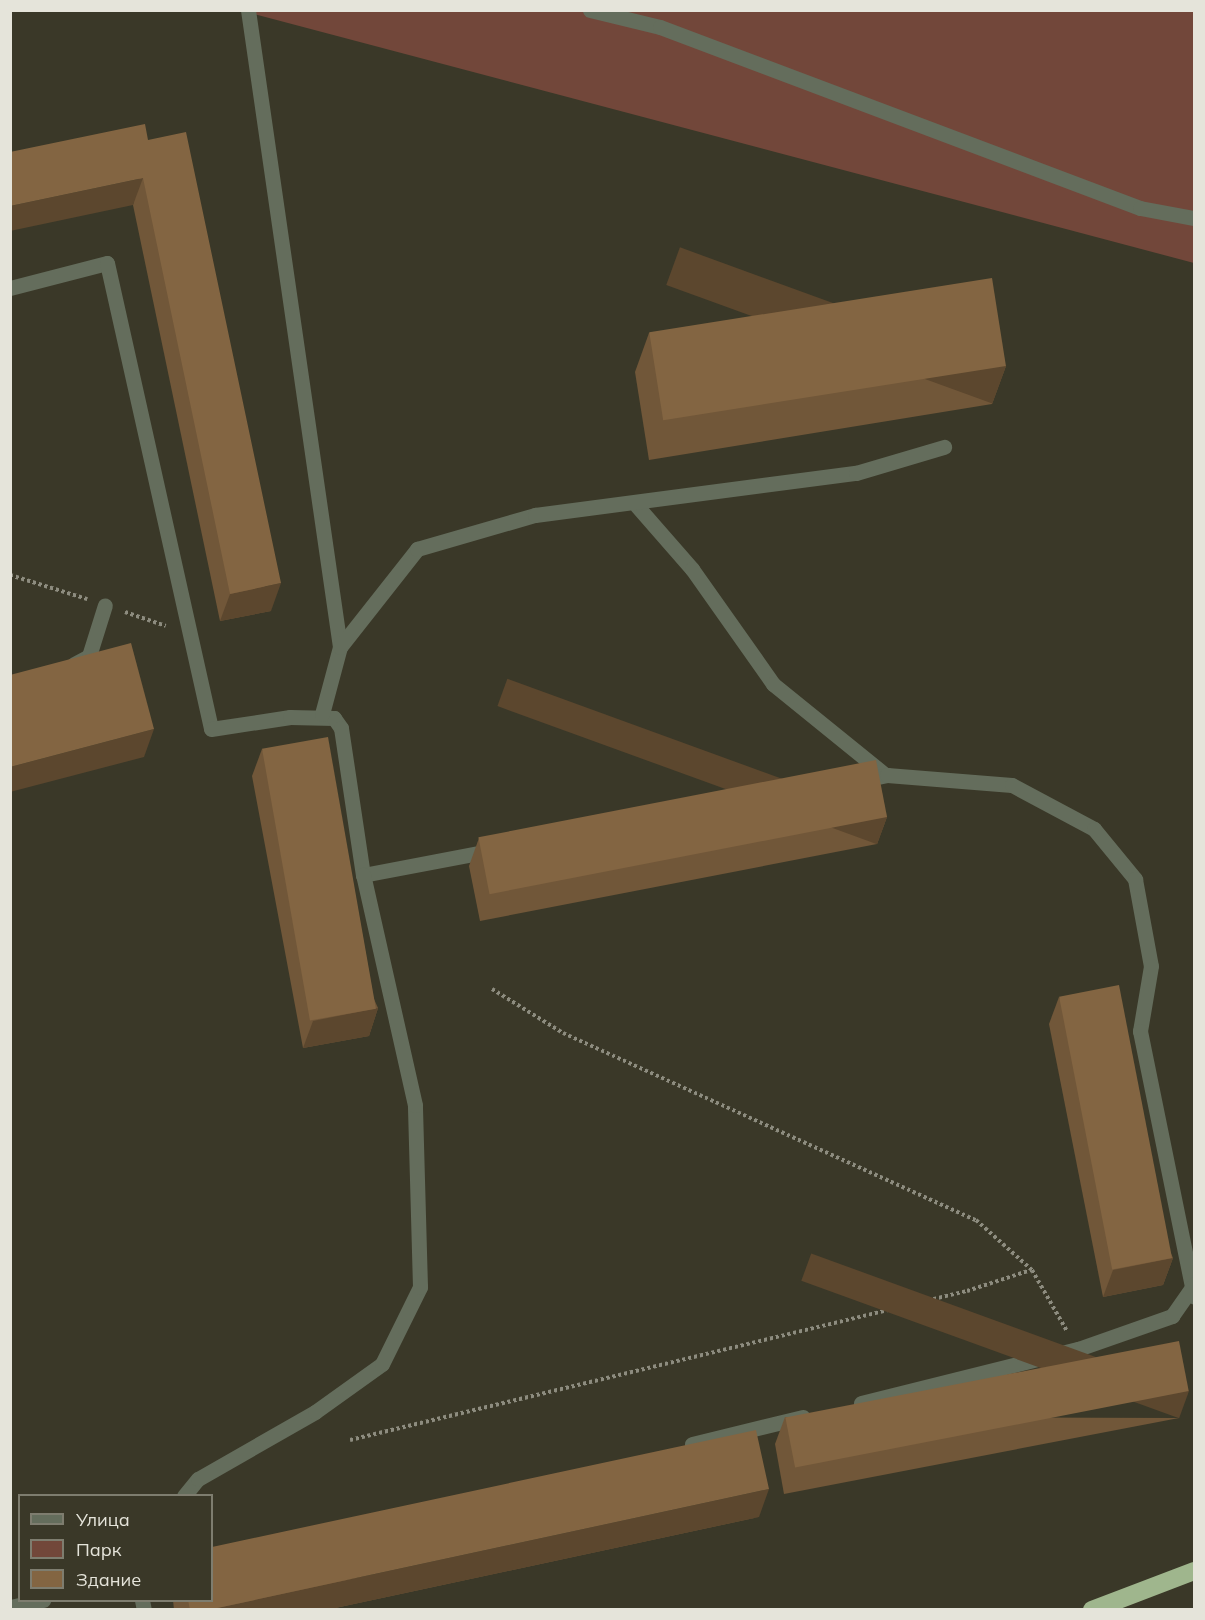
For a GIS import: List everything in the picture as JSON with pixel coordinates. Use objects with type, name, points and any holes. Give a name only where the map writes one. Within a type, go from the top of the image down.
[{"type":"highway","points":[[1092,1610],[1194,1571]]},
{"type":"street","points":[[248,10],[340,646],[322,714]]},
{"type":"street","points":[[590,10],[660,27],[1140,208],[1194,218]]},
{"type":"street","points":[[10,288],[107,262],[211,729],[322,714],[341,728],[363,875],[415,1105],[420,1287],[382,1364],[315,1412],[198,1479],[186,1494]]},
{"type":"street","points":[[340,646],[417,549],[536,515],[637,506],[856,473],[944,447]]},
{"type":"street","points":[[637,506],[692,569],[773,684],[887,775]]},
{"type":"street","points":[[56,670],[89,656],[105,604]]},
{"type":"street","points":[[840,784],[887,775],[1012,785],[1094,829],[1135,879],[1151,966],[1140,1031],[1194,1289],[1172,1316],[1078,1349],[847,1406]]},
{"type":"street","points":[[363,875],[514,846]]},
{"type":"street","points":[[674,1449],[824,1412]]},
{"type":"street","points":[[10,1607],[34,1602]]},
{"type":"path","points":[[492,989],[563,1033],[976,1220],[1032,1270],[1078,1349]]},
{"type":"path","points":[[350,1440],[968,1291],[1032,1270]]},
{"type":"green space","points":[[243,11],[1194,11],[1194,263]]},
{"type":"building","points":[[145,124],[148,140],[186,132],[281,583],[230,594],[143,178],[10,206],[10,152]]},
{"type":"building","points":[[992,278],[1006,366],[663,420],[649,332]]},
{"type":"building","points":[[131,643],[154,729],[10,767],[10,675]]},
{"type":"building","points":[[328,737],[376,1009],[310,1020],[262,749]]},
{"type":"building","points":[[876,760],[887,817],[490,894],[478,837]]},
{"type":"building","points":[[1119,985],[1172,1258],[1112,1270],[1059,997]]},
{"type":"building","points":[[1179,1341],[1189,1391],[795,1468],[785,1418]]},
{"type":"building","points":[[756,1430],[769,1489],[208,1610],[190,1610],[188,1602],[213,1602],[213,1547]]}]
